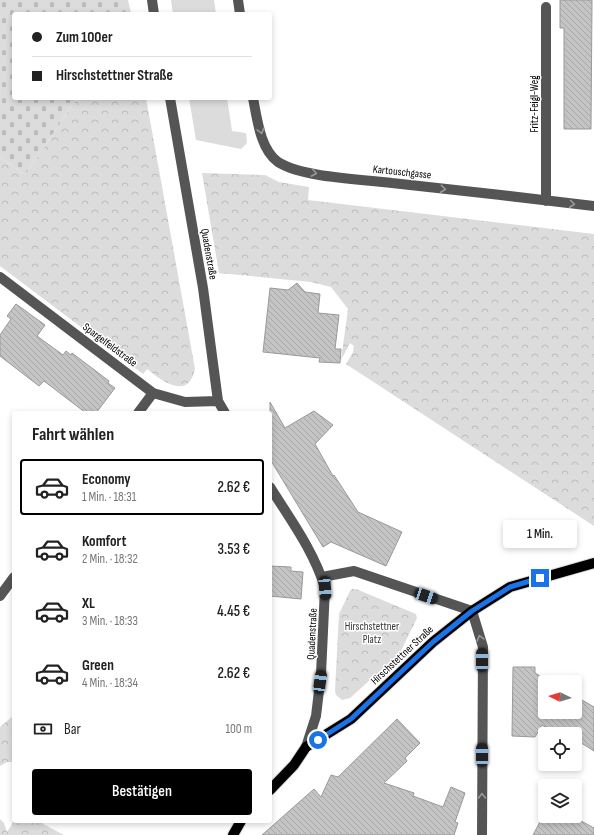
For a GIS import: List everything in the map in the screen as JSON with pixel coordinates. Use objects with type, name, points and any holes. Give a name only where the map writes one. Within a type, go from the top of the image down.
[{"type":"main road","name":"Hirschstettner Straße","points":[[272,788],[294,765],[306,747],[351,719],[433,642],[472,611],[510,587],[594,563]]},
{"type":"main road","points":[[233,835],[240,823]]},
{"type":"street","points":[[152,0],[154,12]]},
{"type":"street","points":[[238,0],[240,12]]},
{"type":"street","name":"Fritz-Feigl-Weg","points":[[546,7],[546,200]]},
{"type":"street","name":"Quadenstraße","points":[[170,100],[203,288],[218,401],[224,411]]},
{"type":"street","name":"Kartouschgasse","points":[[254,100],[265,144],[277,161],[286,165],[311,172],[347,178],[594,206]]},
{"type":"street","name":"Spargelfeldstraße","points":[[0,277],[153,393],[185,402],[218,401]]},
{"type":"street","points":[[140,411],[153,393]]},
{"type":"street","name":"Quadenstraße","points":[[272,490],[305,543],[322,577],[326,601],[322,674],[316,716],[306,747]]},
{"type":"street","points":[[322,577],[354,571],[472,611],[482,647],[482,835]]},
{"type":"street","points":[[0,596],[12,580]]},
{"type":"green space","points":[[0,0],[128,0],[131,12],[12,12],[12,100],[76,100],[25,175],[0,157]]},
{"type":"green space","points":[[171,0],[214,0],[216,12],[173,12]]},
{"type":"green space","points":[[76,100],[146,100],[195,369],[192,379],[187,384],[174,386],[160,379],[147,369],[143,374],[0,266],[0,157],[25,175]]},
{"type":"green space","points":[[189,100],[227,100],[232,131],[246,133],[247,143],[241,149],[196,140]]},
{"type":"green space","points":[[202,173],[265,175],[279,182],[309,187],[308,200],[594,234],[594,526],[346,364],[353,352],[354,346],[350,343],[341,360],[348,309],[331,287],[311,282],[219,273]]},
{"type":"green space","name":"Hirschstettner Platz","points":[[352,589],[356,589],[416,614],[417,618],[400,653],[350,698],[342,700],[336,695],[335,691],[339,614]]},
{"type":"green space","points":[[12,717],[12,762],[7,762],[0,766],[0,727]]},
{"type":"green space","points":[[0,819],[4,823],[7,832],[13,823],[43,823],[64,835],[0,835]]},
{"type":"building","points":[[560,0],[592,0],[591,129],[564,129],[564,28],[560,28]]},
{"type":"building","points":[[297,283],[305,292],[320,294],[318,313],[339,315],[335,349],[341,349],[340,363],[319,362],[320,358],[263,352],[270,288],[288,290]]},
{"type":"building","points":[[16,304],[45,325],[37,336],[63,355],[66,351],[71,355],[72,353],[109,381],[108,383],[115,388],[98,411],[83,411],[44,381],[39,386],[0,356],[0,335],[11,319],[7,316]]},
{"type":"building","points":[[270,402],[285,428],[314,411],[333,425],[315,444],[333,476],[334,475],[358,512],[402,532],[386,566],[331,542],[323,547],[272,462],[272,411],[270,411]]},
{"type":"building","points":[[272,566],[291,567],[291,571],[303,572],[301,599],[272,596]]},
{"type":"building","points":[[513,667],[535,667],[535,673],[538,675],[538,719],[582,719],[582,700],[594,707],[594,751],[582,743],[582,727],[545,727],[542,725],[541,727],[538,727],[538,732],[535,737],[512,736]]},
{"type":"building","points":[[397,719],[420,743],[405,758],[407,761],[384,783],[414,793],[413,796],[443,807],[451,787],[465,793],[455,822],[458,823],[454,835],[262,835],[314,789],[321,797],[331,775],[338,777]]},
{"type":"building","points":[[582,821],[594,828],[594,835],[533,835],[539,823],[582,823]]},
{"type":"route","points":[[318,740],[351,719],[433,642],[472,611],[510,587],[540,578]]}]
